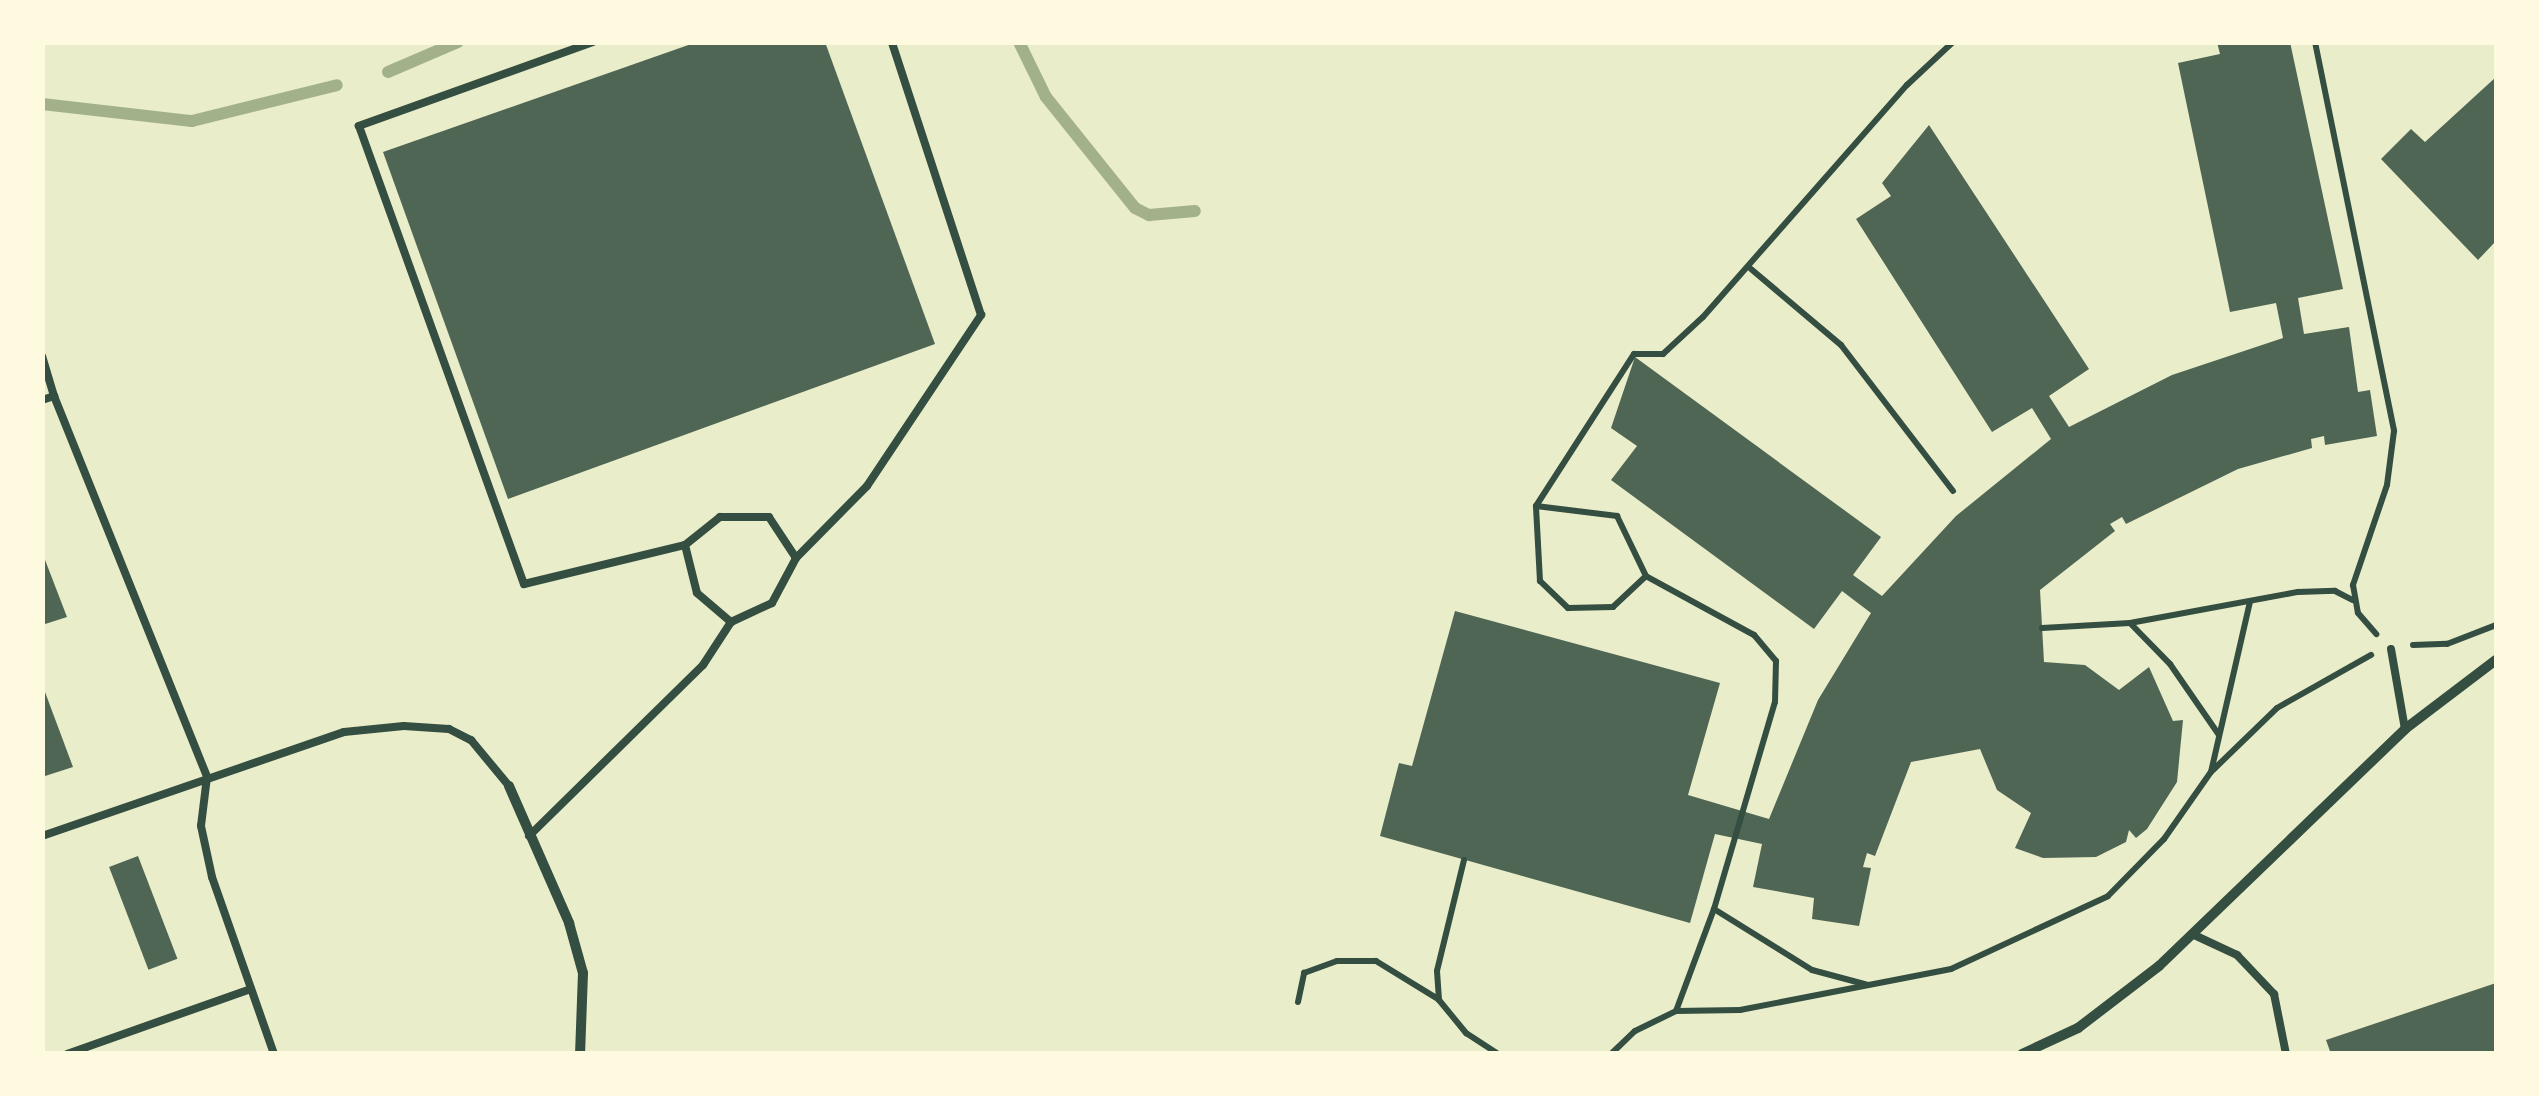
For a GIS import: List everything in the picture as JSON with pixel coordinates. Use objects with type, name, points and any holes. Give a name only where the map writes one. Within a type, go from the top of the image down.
[{"type":"street","points":[[2022,1054],[2078,1028],[2192,934],[2404,729],[2496,660]]},
{"type":"street","points":[[509,786],[569,922],[583,973],[580,1054]]},
{"type":"lane","points":[[593,42],[360,126],[524,584],[686,545],[720,517],[769,517],[796,558]]},
{"type":"lane","points":[[529,836],[703,665],[730,622],[772,603],[796,558],[867,486],[982,315],[892,42]]},
{"type":"lane","points":[[42,356],[54,396],[206,777],[201,826],[212,878],[274,1054]]},
{"type":"lane","points":[[42,400],[54,396]]},
{"type":"lane","points":[[686,545],[697,594],[730,622]]},
{"type":"lane","points":[[2391,649],[2404,729]]},
{"type":"lane","points":[[42,836],[344,732],[423,726],[471,740],[509,786]]},
{"type":"lane","points":[[2192,934],[2237,955],[2274,994],[2286,1054]]},
{"type":"lane","points":[[67,1054],[252,989]]},
{"type":"path","points":[[1646,576],[1613,607],[1568,608],[1540,581],[1536,506],[1634,354],[1663,354],[1751,270],[1907,85],[1954,42]]},
{"type":"path","points":[[2315,42],[2394,432],[2392,463],[2360,554],[2354,600]]},
{"type":"path","points":[[1751,270],[1842,345],[1953,491]]},
{"type":"path","points":[[1536,506],[1618,516],[1646,576],[1754,635],[1771,650],[1779,674],[1714,909],[1676,1011]]},
{"type":"path","points":[[2042,628],[2130,623],[2321,590],[2354,600],[2391,649]]},
{"type":"path","points":[[2211,772],[2250,602]]},
{"type":"path","points":[[2130,623],[2170,664],[2220,736]]},
{"type":"path","points":[[1611,1054],[1635,1031],[1676,1011],[1740,1010],[1951,969],[2108,896],[2164,839],[2211,772],[2277,708],[2349,663],[2391,649],[2447,644],[2496,625]]},
{"type":"path","points":[[1439,1000],[1437,971],[1464,860]]},
{"type":"path","points":[[1714,909],[1753,939],[1812,970],[1874,986]]},
{"type":"path","points":[[1298,1002],[1304,973],[1337,960],[1376,961],[1439,1000],[1466,1033],[1498,1054]]},
{"type":"building","points":[[697,42],[825,42],[935,344],[508,499],[383,152]]},
{"type":"building","points":[[2217,42],[2290,42],[2343,289],[2298,298],[2304,334],[2349,327],[2358,392],[2370,390],[2377,436],[2325,445],[2324,436],[2311,439],[2312,448],[2238,469],[2126,524],[2122,517],[2110,524],[2115,531],[2040,590],[2044,662],[2085,665],[2119,690],[2149,667],[2173,721],[2183,720],[2177,782],[2147,829],[2136,838],[2129,830],[2126,842],[2096,857],[2043,858],[2015,848],[2031,813],[1997,790],[1980,749],[1911,762],[1875,856],[1867,853],[1863,867],[1871,868],[1859,926],[1812,919],[1814,898],[1753,887],[1762,844],[1715,834],[1690,923],[1380,836],[1399,763],[1412,766],[1455,611],[1720,683],[1688,795],[1769,819],[1818,700],[1871,613],[1842,591],[1814,629],[1611,480],[1637,446],[1611,428],[1635,357],[1881,537],[1853,575],[1882,596],[1956,516],[2051,439],[2032,408],[1992,432],[1856,219],[1891,196],[1882,183],[1929,125],[2089,369],[2049,396],[2069,427],[2172,375],[2283,338],[2276,303],[2230,312],[2178,63],[2220,54]]},
{"type":"building","points":[[2496,77],[2496,241],[2478,260],[2381,159],[2411,129],[2425,142]]},
{"type":"building","points":[[42,552],[67,617],[42,625]]},
{"type":"building","points":[[42,684],[73,767],[42,777]]},
{"type":"building","points":[[138,856],[177,959],[148,970],[109,867]]},
{"type":"building","points":[[2496,983],[2496,1054],[2331,1054],[2326,1040]]},
{"type":"waterway","points":[[388,72],[458,42]]},
{"type":"waterway","points":[[1019,42],[1046,97],[1135,208],[1149,215],[1195,211]]},
{"type":"waterway","points":[[42,104],[192,121],[337,85]]}]
